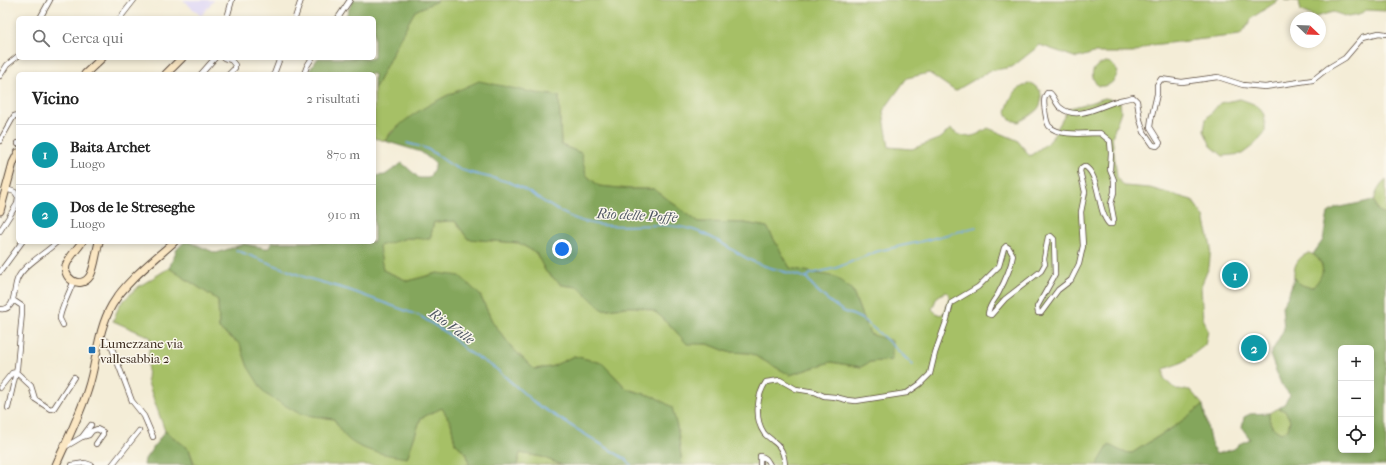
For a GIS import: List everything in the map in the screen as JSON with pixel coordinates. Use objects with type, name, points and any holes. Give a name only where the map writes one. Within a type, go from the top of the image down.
[{"type":"main road","points":[[87,72],[100,60]]},
{"type":"main road","points":[[168,72],[180,60]]},
{"type":"main road","points":[[0,211],[16,157]]},
{"type":"main road","points":[[81,244],[67,263],[66,271],[69,278],[73,282],[79,283],[87,280],[91,274],[98,244]]},
{"type":"main road","points":[[56,465],[89,388],[100,336],[107,315],[123,290],[133,279],[172,244]]},
{"type":"street","points":[[41,16],[50,0]]},
{"type":"street","points":[[122,16],[134,0]]},
{"type":"street","points":[[228,16],[232,0]]},
{"type":"street","points":[[296,16],[301,0]]},
{"type":"street","points":[[339,16],[350,0]]},
{"type":"street","points":[[785,465],[782,450],[762,431],[758,416],[759,397],[766,382],[780,380],[796,389],[814,392],[824,396],[856,401],[907,393],[920,384],[930,374],[951,303],[978,286],[999,266],[1004,248],[1006,246],[1013,255],[1011,269],[998,294],[989,307],[988,314],[991,315],[994,313],[1005,299],[1041,271],[1045,264],[1044,258],[1048,237],[1051,236],[1054,239],[1055,275],[1038,308],[1038,313],[1041,314],[1044,311],[1054,295],[1071,280],[1079,264],[1083,246],[1080,212],[1085,192],[1080,171],[1084,166],[1088,169],[1095,181],[1100,205],[1106,221],[1112,224],[1114,220],[1111,204],[1114,192],[1114,180],[1110,170],[1110,141],[1100,133],[1068,134],[1050,127],[1047,121],[1044,103],[1047,93],[1050,93],[1054,97],[1058,107],[1068,112],[1076,113],[1133,98],[1137,101],[1140,120],[1144,132],[1153,145],[1157,146],[1160,143],[1150,127],[1150,120],[1157,94],[1156,85],[1161,79],[1182,82],[1218,77],[1243,85],[1265,86],[1313,80],[1328,68],[1345,58],[1363,37],[1379,33],[1386,34]]},
{"type":"street","points":[[0,76],[7,65],[16,58]]},
{"type":"street","points":[[203,72],[213,60]]},
{"type":"street","points":[[231,60],[235,65],[235,68],[231,72]]},
{"type":"street","points":[[275,72],[279,60]]},
{"type":"street","points":[[305,72],[311,60]]},
{"type":"street","points":[[0,142],[14,116],[16,116]]},
{"type":"street","points":[[6,189],[16,194]]},
{"type":"street","points":[[0,231],[16,206]]},
{"type":"street","points":[[0,272],[21,244]]},
{"type":"street","points":[[0,309],[4,310],[9,307],[13,300],[17,280],[22,272],[56,244]]},
{"type":"street","points":[[63,324],[60,318],[61,312],[73,282]]},
{"type":"street","points":[[8,408],[16,372],[22,313],[22,306],[13,300]]},
{"type":"street","points":[[100,336],[107,341],[112,348],[132,401],[144,416],[153,437]]},
{"type":"street","points":[[16,372],[31,386],[35,399],[50,409],[54,408],[74,377]]},
{"type":"street","points":[[0,388],[12,373],[16,372]]},
{"type":"street","points":[[82,437],[91,426]]},
{"type":"street","points":[[64,448],[82,437],[89,435],[92,431],[97,429],[103,434],[96,444]]},
{"type":"street","points":[[112,465],[139,431]]},
{"type":"street","points":[[760,465],[760,456],[767,459],[770,465]]},
{"type":"street","points":[[72,465],[84,463],[91,465]]},
{"type":"shaded area","points":[[183,0],[214,0],[201,16]]},
{"type":"green space","points":[[353,0],[437,0],[415,11],[376,86],[376,72],[308,72],[317,60],[376,60],[376,16],[346,16]]},
{"type":"green space","points":[[437,0],[1279,0],[1253,17],[1240,35],[1151,45],[1133,53],[1094,53],[1077,58],[1040,45],[1012,67],[989,71],[955,91],[929,73],[907,78],[883,111],[889,147],[912,149],[941,138],[950,129],[960,135],[973,136],[988,128],[1017,140],[1030,156],[1050,141],[1069,108],[1105,98],[1120,102],[1121,111],[1112,137],[1117,177],[1124,186],[1150,188],[1192,200],[1204,217],[1211,247],[1209,267],[1201,286],[1203,320],[1208,331],[1205,345],[1183,362],[1164,369],[1164,379],[1175,389],[1190,390],[1203,405],[1175,426],[1132,453],[1123,452],[1109,446],[1097,465],[682,465],[678,431],[671,407],[655,397],[627,389],[602,363],[574,356],[551,367],[534,369],[513,349],[493,323],[480,295],[438,273],[408,281],[383,270],[378,246],[407,238],[430,239],[434,222],[455,221],[468,239],[519,243],[536,253],[546,272],[562,285],[578,287],[603,310],[622,307],[641,307],[653,311],[666,321],[687,343],[708,344],[728,352],[750,353],[790,375],[831,362],[861,367],[870,362],[892,360],[870,334],[852,290],[812,273],[790,268],[767,227],[745,223],[698,222],[654,189],[629,189],[599,186],[586,175],[581,153],[561,145],[559,96],[535,93],[448,95],[415,114],[391,132],[385,141],[376,139],[376,86],[415,11]],"holes":[[[945,292],[948,293],[950,297],[942,314],[940,315],[932,309],[937,297]]]},
{"type":"green space","points":[[1285,0],[1386,0],[1386,11],[1366,10],[1358,15],[1348,17],[1333,12],[1326,14],[1326,12],[1303,12],[1301,11],[1299,1]]},
{"type":"green space","points":[[1106,62],[1111,63],[1118,72],[1111,84],[1098,86],[1093,78],[1093,71],[1097,66]]},
{"type":"green space","points":[[479,81],[535,93],[559,96],[561,145],[581,153],[586,175],[599,186],[629,189],[654,189],[698,222],[745,223],[767,227],[790,268],[836,277],[852,290],[870,334],[892,341],[892,360],[870,362],[861,367],[831,362],[790,375],[750,353],[728,352],[708,344],[687,344],[666,321],[653,311],[641,307],[622,307],[603,310],[578,287],[562,285],[546,272],[536,253],[519,243],[468,239],[455,221],[434,222],[430,239],[407,238],[379,246],[383,270],[408,281],[438,273],[460,276],[480,295],[493,323],[513,349],[534,369],[551,367],[574,356],[602,363],[627,389],[655,397],[672,407],[678,431],[682,465],[562,465],[542,457],[520,453],[517,465],[469,465],[467,454],[455,443],[451,423],[442,408],[421,418],[407,458],[365,449],[344,435],[334,419],[300,414],[265,394],[248,367],[240,344],[219,329],[218,300],[169,268],[177,249],[182,244],[195,244],[216,253],[244,244],[269,248],[271,244],[376,244],[376,176],[385,175],[402,163],[419,178],[429,178],[436,164],[421,152],[385,141],[404,121],[441,98]]},
{"type":"green space","points":[[1031,83],[1040,90],[1040,106],[1034,113],[1019,122],[1010,120],[1006,112],[1014,93]]},
{"type":"green space","points":[[1240,99],[1261,109],[1264,118],[1265,132],[1254,145],[1242,154],[1223,156],[1211,146],[1204,131],[1206,119],[1220,103]]},
{"type":"green space","points":[[1386,180],[1386,216],[1378,210],[1375,198],[1380,186]]},
{"type":"green space","points":[[1374,200],[1377,210],[1386,216],[1386,465],[1097,465],[1109,445],[1123,452],[1132,453],[1175,426],[1203,405],[1210,440],[1216,454],[1234,449],[1239,444],[1250,439],[1242,428],[1244,417],[1250,414],[1269,413],[1269,420],[1275,429],[1281,433],[1288,430],[1290,420],[1285,411],[1279,408],[1284,404],[1290,395],[1281,384],[1270,355],[1284,329],[1282,306],[1288,296],[1294,278],[1302,285],[1313,287],[1322,274],[1322,266],[1313,254],[1323,240],[1328,213],[1336,208]]},
{"type":"green space","points":[[1309,253],[1319,260],[1323,271],[1319,280],[1313,287],[1302,285],[1294,278],[1295,266],[1301,257]]},
{"type":"green space","points":[[169,268],[218,300],[219,329],[240,344],[248,367],[300,414],[334,419],[344,435],[407,458],[421,418],[442,408],[451,423],[455,443],[467,454],[469,465],[195,465],[189,449],[165,431],[147,380],[150,337],[113,321],[120,304],[138,287]]},
{"type":"green space","points":[[1279,408],[1285,411],[1290,420],[1288,430],[1281,433],[1273,427],[1269,417],[1269,413]]},
{"type":"green space","points":[[165,431],[189,449],[194,465],[144,465],[145,459]]},
{"type":"green space","points":[[520,453],[542,457],[562,465],[517,465]]},
{"type":"waterway","name":"Rio delle Poffe","points":[[407,143],[427,149],[451,165],[462,170],[516,185],[576,219],[598,225],[664,225],[690,229],[707,235],[758,264],[807,278],[828,300],[843,311],[858,317],[870,325],[913,365]]},
{"type":"waterway","points":[[807,278],[810,274],[836,268],[878,251],[976,227]]},
{"type":"waterway","name":"Rio Valle","points":[[236,250],[307,278],[349,290],[420,316],[448,334],[467,351],[495,368],[536,404],[625,459],[631,465]]},
{"type":"place","name":"Baita Archet","points":[[1235,275]]},
{"type":"place","name":"Dos de le Streseghe","points":[[1254,348]]},
{"type":"place","name":"Lumezzane via vallesabbia 2","points":[[92,350]]}]
